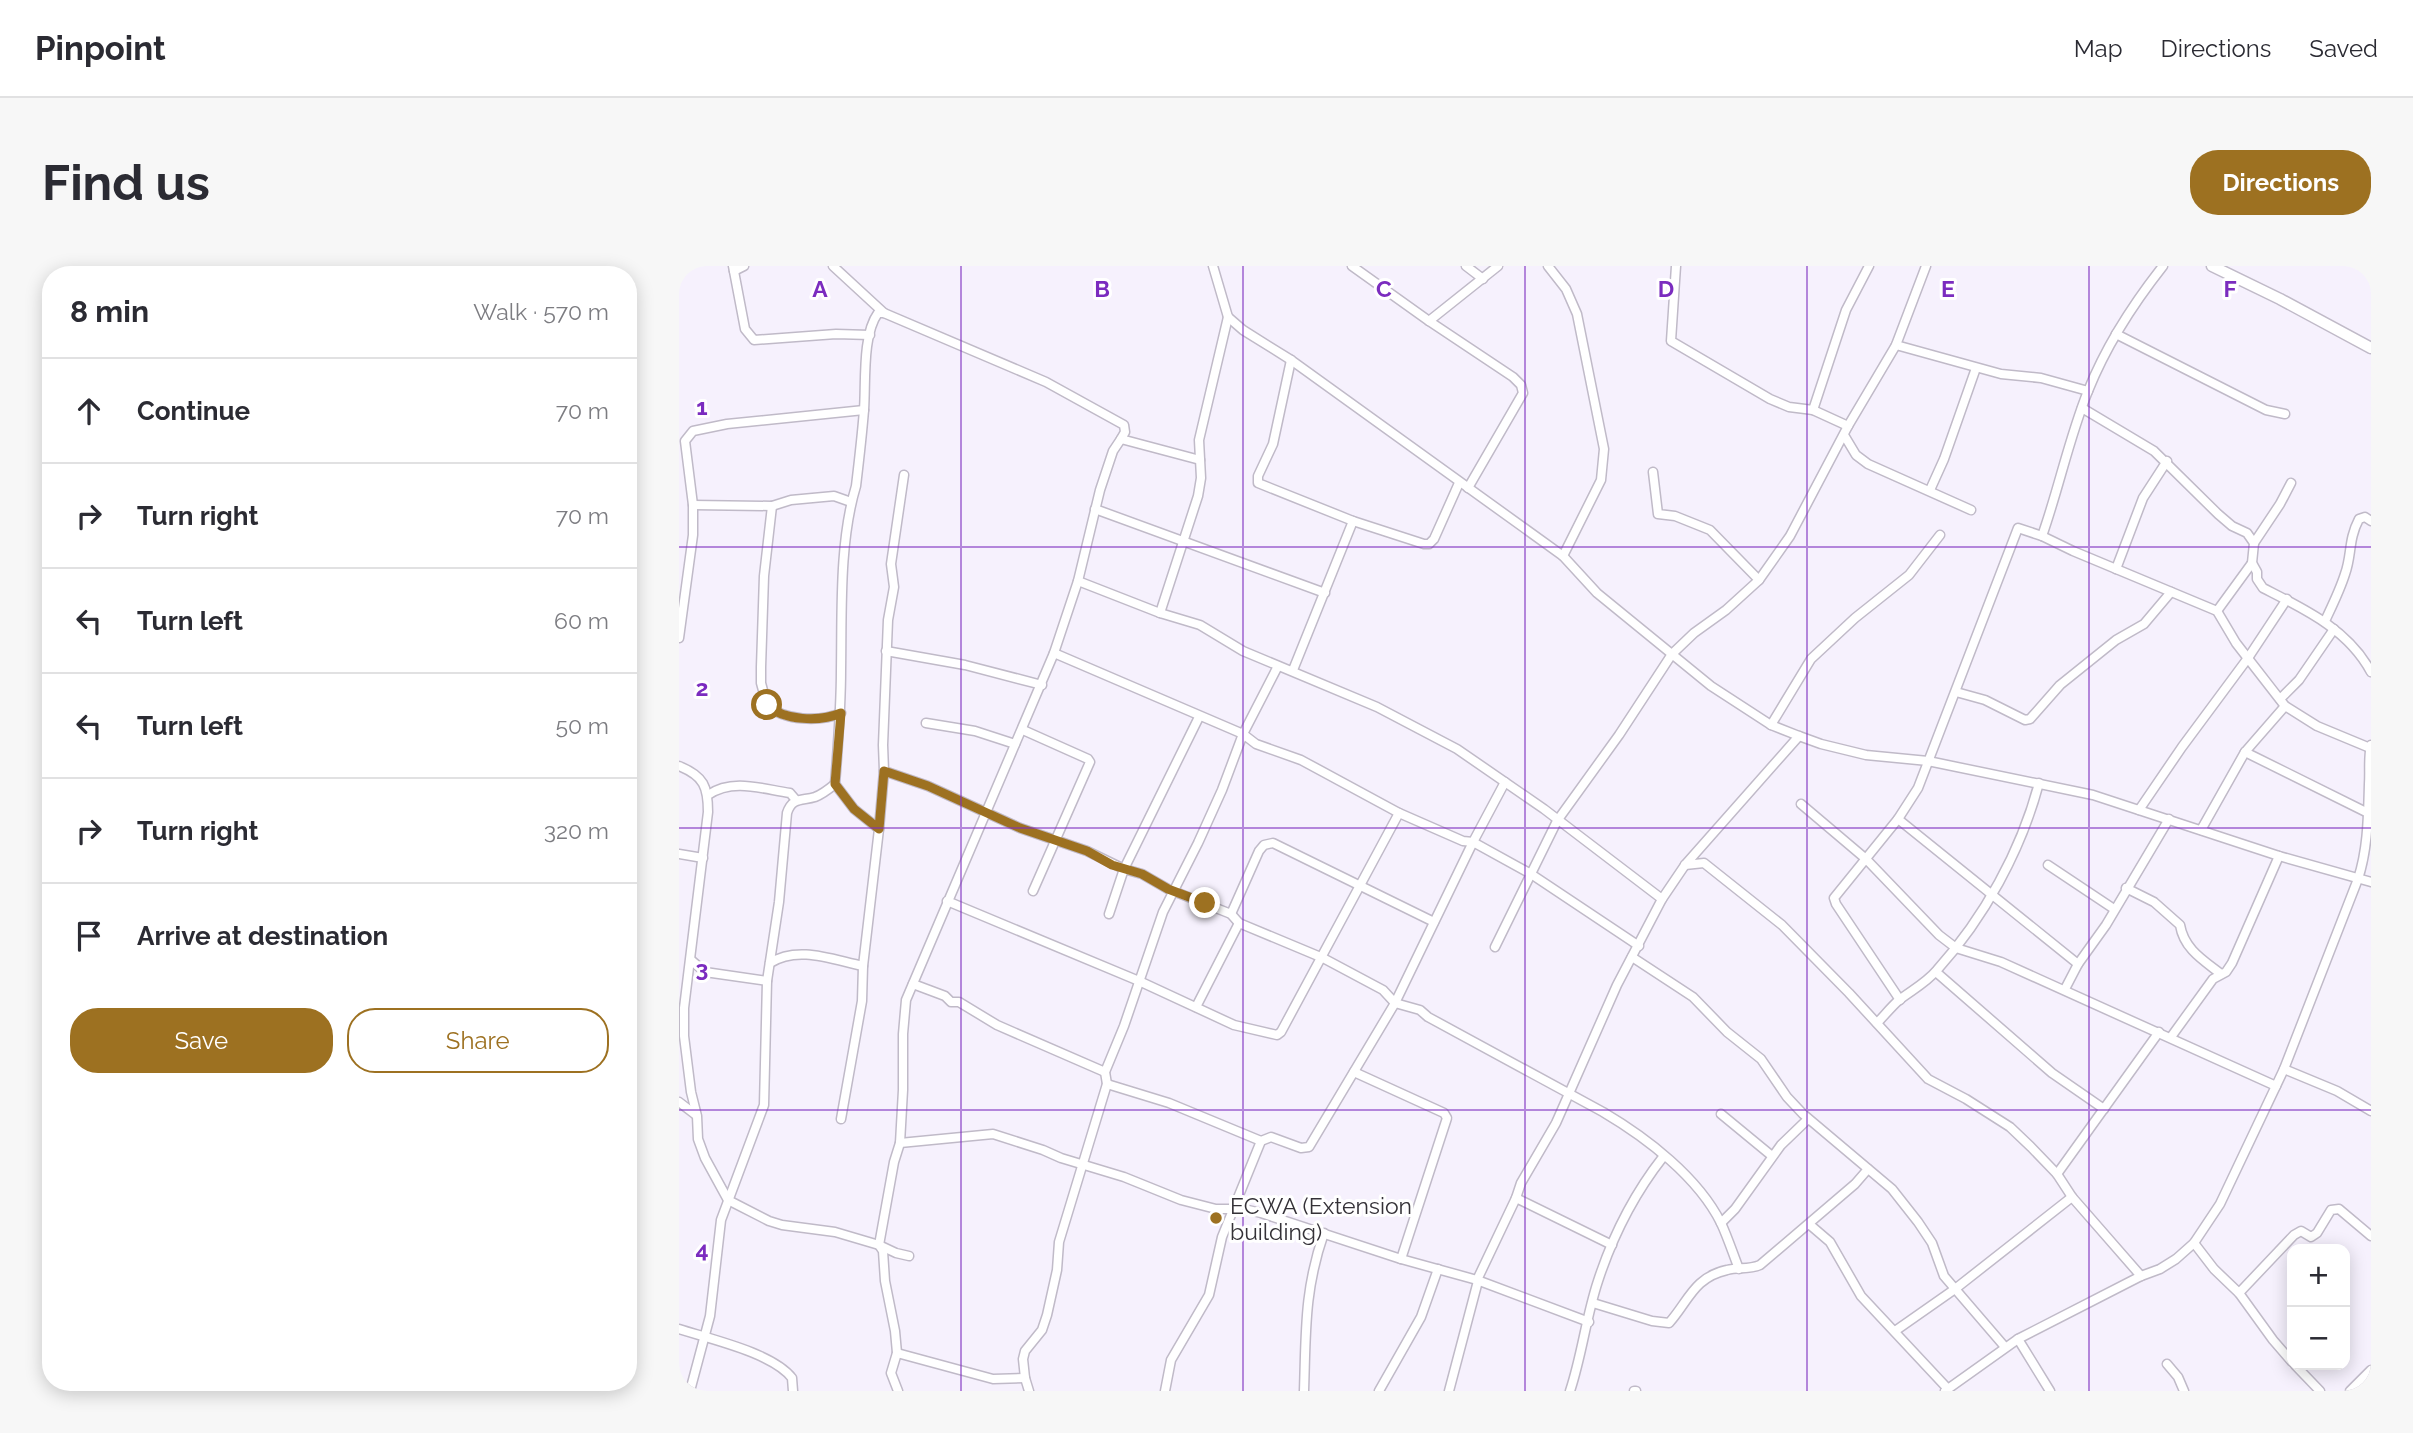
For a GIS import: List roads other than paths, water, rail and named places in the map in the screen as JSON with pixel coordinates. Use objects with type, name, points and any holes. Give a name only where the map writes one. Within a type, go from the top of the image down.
[{"type":"street","points":[[744,266],[733,268],[745,329],[754,340],[836,334],[870,335]]},
{"type":"street","points":[[833,266],[884,313],[1046,382],[1124,425],[1125,432],[1113,451],[1095,509],[1078,581],[1055,653],[947,901],[913,984],[904,1014],[900,1143],[879,1245],[883,1251],[885,1281],[891,1301],[897,1353],[891,1373],[898,1391]]},
{"type":"street","points":[[1160,613],[1198,496],[1201,478],[1199,440],[1228,317],[1213,266]]},
{"type":"street","points":[[1352,266],[1521,385],[1523,393],[1468,488]]},
{"type":"street","points":[[1466,266],[1483,279]]},
{"type":"street","points":[[1429,321],[1498,266]]},
{"type":"street","points":[[1548,266],[1566,289],[1577,314],[1604,449],[1601,481],[1563,556]]},
{"type":"street","points":[[1676,266],[1671,341],[1770,399],[1789,407],[1813,410],[1846,431],[1856,455],[1868,464],[1971,510]]},
{"type":"street","points":[[1813,410],[1846,310],[1869,266]]},
{"type":"street","points":[[1495,947],[1557,821],[1619,735],[1672,654],[1759,580],[1790,536],[1896,345],[1926,266]]},
{"type":"street","points":[[2042,536],[2088,391],[2116,334],[2163,266]]},
{"type":"street","points":[[2212,266],[2371,348]]},
{"type":"street","points":[[879,829],[854,809],[835,784],[841,713],[844,568],[851,502],[856,486],[870,335],[875,317],[878,313],[884,313]]},
{"type":"street","points":[[1228,317],[1563,556],[1597,593],[1711,686],[1771,725],[1821,744],[1866,755],[1928,761],[2093,795],[2279,856],[2371,882]]},
{"type":"street","points":[[2116,334],[2256,405],[2284,414]]},
{"type":"street","points":[[1896,345],[2001,374],[2060,382],[2088,391]]},
{"type":"street","points":[[1291,360],[1273,444],[1258,476],[1258,483],[1353,522],[1429,544],[1459,482]]},
{"type":"street","points":[[1930,490],[1944,459],[1976,368]]},
{"type":"street","points":[[2082,408],[2167,461],[2218,514],[2232,526],[2247,533],[2253,543]]},
{"type":"street","points":[[679,638],[693,535],[693,505],[685,441],[693,431],[727,424],[864,410]]},
{"type":"street","points":[[1121,439],[1200,460]]},
{"type":"street","points":[[2116,569],[2143,498],[2167,461]]},
{"type":"street","points":[[1653,472],[1658,514],[1675,516],[1710,530],[1759,580]]},
{"type":"street","points":[[842,1119],[862,1001],[863,966],[879,829],[884,771],[882,761],[886,652],[894,587],[891,564],[904,475]]},
{"type":"street","points":[[2291,482],[2280,504],[2253,543],[2252,563],[2257,579],[2263,588],[2325,621],[2360,654],[2371,672]]},
{"type":"street","points":[[693,505],[772,506],[791,500],[834,496],[851,502]]},
{"type":"street","points":[[772,506],[764,576],[761,667],[764,696],[773,711],[790,715],[824,719],[841,713]]},
{"type":"street","points":[[1095,509],[1325,593]]},
{"type":"street","points":[[2325,621],[2346,571],[2350,542],[2359,519],[2365,517],[2371,521]]},
{"type":"street","points":[[1293,670],[1353,522]]},
{"type":"street","points":[[1809,1224],[1829,1242],[1861,1296],[1947,1390],[2018,1339],[2141,1276],[2160,1269],[2194,1243],[2220,1204],[2284,1069],[2358,879],[2365,858],[2370,747],[2317,726],[2283,703],[2236,643],[2217,611],[2042,536],[2022,528],[2017,529],[1917,788],[1898,819],[1836,895],[1834,901],[1900,1000]]},
{"type":"street","points":[[1771,725],[1811,659],[1855,618],[1909,575],[1940,535]]},
{"type":"street","points":[[2217,611],[2252,563]]},
{"type":"street","points":[[1078,581],[1160,613],[1200,625],[1243,651],[1377,707],[1441,741],[1505,782],[1662,899]]},
{"type":"street","points":[[1956,692],[1985,700],[2025,720],[2030,719],[2060,685],[2116,640],[2144,624],[2171,592]]},
{"type":"street","points":[[2139,810],[2287,599]]},
{"type":"street","points":[[2201,830],[2245,752],[2334,629]]},
{"type":"street","points":[[886,652],[965,665],[1041,685]]},
{"type":"street","points":[[1055,653],[1243,734],[1256,744],[1301,760],[1399,813],[1463,841],[1473,842],[1531,874],[1639,946]]},
{"type":"street","points":[[1029,1391],[1023,1359],[1025,1351],[1042,1330],[1047,1315],[1059,1242],[1107,1084],[1105,1072],[1163,912],[1222,790],[1243,734],[1278,666]]},
{"type":"street","points":[[1109,914],[1124,869],[1199,717]]},
{"type":"street","points":[[926,723],[975,731],[1015,744]]},
{"type":"street","points":[[1023,730],[1090,762],[1033,891]]},
{"type":"street","points":[[1449,1391],[1478,1281],[1521,1183],[1570,1094],[1585,1053],[1662,899],[1685,865],[1799,736]]},
{"type":"street","points":[[2245,752],[2368,813]]},
{"type":"street","points":[[679,766],[700,778],[708,795],[703,858],[687,979],[684,1036],[697,1116],[698,1139],[705,1158],[728,1200],[782,1225],[835,1232],[909,1256]]},
{"type":"street","points":[[884,771],[905,776],[1020,828],[1087,851],[1124,869],[1142,874],[1174,891],[1231,914],[1240,923],[1323,958],[1383,990],[1395,1003],[1420,1010],[1428,1017],[1624,1125],[1682,1173],[1708,1202],[1721,1223],[1739,1269]]},
{"type":"street","points":[[1107,1084],[1168,1103],[1261,1141],[1271,1137],[1301,1149],[1309,1147],[1395,1003],[1505,782]]},
{"type":"street","points":[[1877,1023],[1935,972],[1956,948],[1993,894],[2034,803],[2039,783]]},
{"type":"street","points":[[690,1391],[710,1316],[719,1228],[764,1105],[767,981],[787,813],[796,800],[825,793],[835,784]]},
{"type":"street","points":[[708,795],[720,787],[732,785],[790,793],[796,800]]},
{"type":"street","points":[[1801,804],[1866,859],[1956,948],[2001,962],[2064,989],[2276,1086]]},
{"type":"street","points":[[947,901],[1139,981],[1234,1025],[1276,1035],[1282,1032],[1323,958],[1399,813]]},
{"type":"street","points":[[1898,819],[2078,964]]},
{"type":"street","points":[[2064,989],[2169,819]]},
{"type":"street","points":[[1231,914],[1259,851],[1264,845],[1273,843],[1434,922]]},
{"type":"street","points":[[679,854],[703,858]]},
{"type":"street","points":[[2171,1037],[2213,979],[2226,972],[2232,963],[2279,856]]},
{"type":"street","points":[[1685,865],[1704,863],[1759,905],[1813,956],[1928,1079],[2010,1127],[2057,1174],[2072,1197],[2141,1276]]},
{"type":"street","points":[[2048,866],[2114,909]]},
{"type":"street","points":[[2126,888],[2154,902],[2180,925],[2181,935],[2192,951],[2221,974]]},
{"type":"street","points":[[1196,1007],[1240,923]]},
{"type":"street","points":[[770,963],[781,956],[795,954],[863,966]]},
{"type":"street","points":[[1632,957],[1693,997],[1727,1032],[1761,1059],[1787,1097],[1808,1119],[1892,1189],[1932,1243],[1944,1276],[2005,1347]]},
{"type":"street","points":[[691,960],[705,972]]},
{"type":"street","points":[[687,979],[705,972],[767,981]]},
{"type":"street","points":[[1935,972],[2052,1073],[2104,1109]]},
{"type":"street","points":[[913,984],[946,996],[951,1002],[959,1002],[997,1025],[1105,1072]]},
{"type":"street","points":[[2057,1174],[2159,1032]]},
{"type":"street","points":[[2284,1069],[2337,1091],[2371,1111]]},
{"type":"street","points":[[1354,1072],[1444,1112],[1447,1118],[1401,1259]]},
{"type":"street","points":[[679,1102],[697,1116]]},
{"type":"street","points":[[1721,1114],[1772,1156]]},
{"type":"street","points":[[1721,1223],[1735,1209],[1772,1156],[1808,1119]]},
{"type":"street","points":[[900,1143],[993,1134],[1153,1187],[1181,1200],[1216,1209],[1252,1211],[1478,1281],[1588,1322]]},
{"type":"street","points":[[1165,1391],[1171,1360],[1209,1295],[1222,1237],[1261,1141]]},
{"type":"street","points":[[1570,1391],[1597,1282],[1620,1223],[1645,1180],[1663,1157]]},
{"type":"street","points":[[1593,1303],[1652,1321],[1669,1323],[1689,1293],[1703,1282],[1726,1270],[1750,1270],[1760,1265],[1855,1184],[1868,1169]]},
{"type":"street","points":[[1895,1331],[1955,1289],[2072,1197]]},
{"type":"street","points":[[1516,1198],[1612,1245]]},
{"type":"street","points":[[2239,1293],[2294,1235],[2301,1231],[2313,1237],[2331,1210],[2339,1209],[2371,1236]]},
{"type":"street","points":[[1304,1391],[1308,1294],[1314,1262],[1324,1233]]},
{"type":"street","points":[[2194,1243],[2214,1269],[2239,1293],[2287,1356]]},
{"type":"street","points":[[1379,1391],[1421,1317],[1438,1269]]},
{"type":"street","points":[[679,1329],[745,1350],[779,1366],[792,1378],[793,1391]]},
{"type":"street","points":[[2018,1339],[2050,1391]]},
{"type":"street","points":[[897,1353],[993,1379],[1025,1378]]},
{"type":"street","points":[[2167,1364],[2185,1391]]},
{"type":"street","points":[[2300,1370],[2320,1391]]},
{"type":"street","points":[[2350,1391],[2371,1370]]},
{"type":"place","name":"ECWA (Extension building)","points":[[1216,1218]]}]
